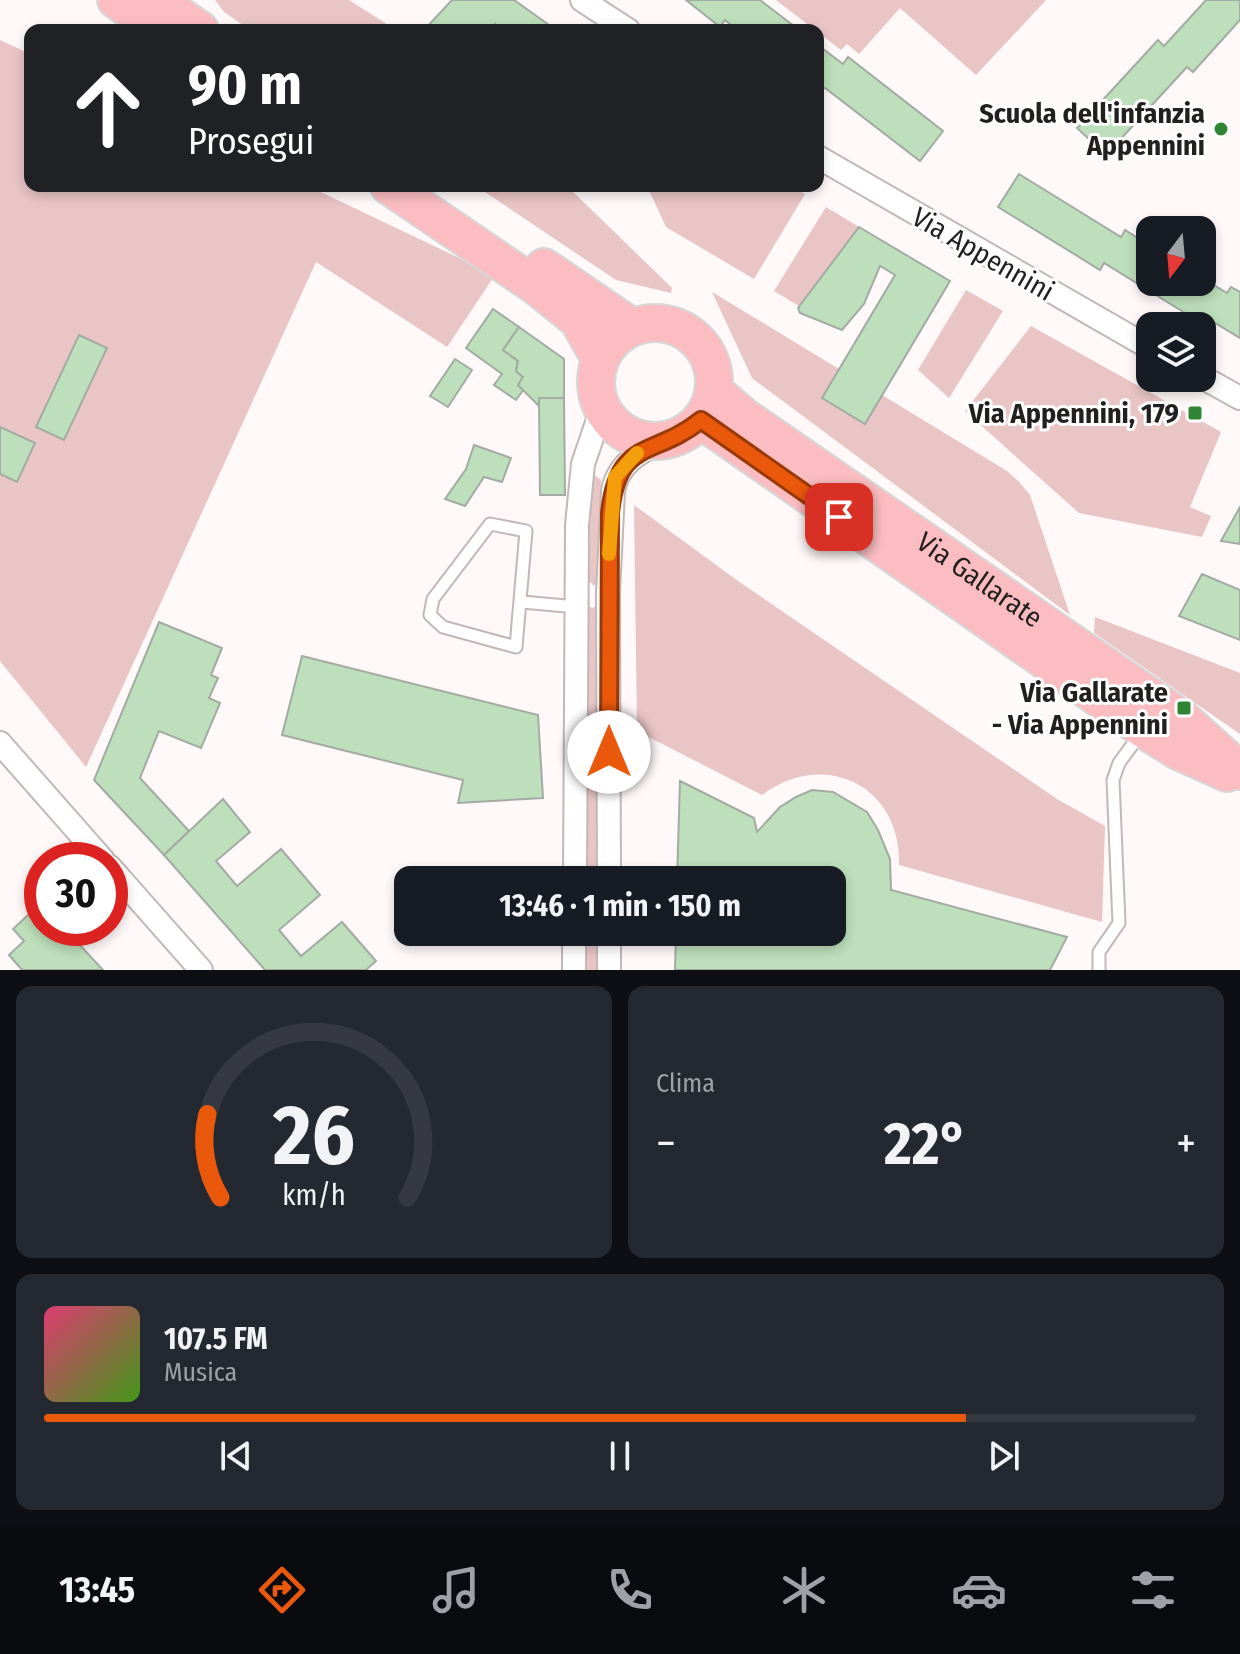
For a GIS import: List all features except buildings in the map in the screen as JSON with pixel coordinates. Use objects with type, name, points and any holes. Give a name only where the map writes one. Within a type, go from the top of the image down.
[{"type":"main road","points":[[116,0],[151,24]]},
{"type":"main road","points":[[157,0],[191,24]]},
{"type":"main road","points":[[398,192],[536,286],[578,320],[600,359]]},
{"type":"main road","points":[[435,192],[632,327]]},
{"type":"main road","points":[[650,322],[668,323],[686,331],[703,346],[714,367],[708,406],[683,435],[661,441],[627,434],[602,408],[595,384],[600,359],[613,340],[632,327],[650,322]]},
{"type":"main road","name":"Via Gallarate","points":[[708,406],[1143,729],[1178,751],[1240,779]]},
{"type":"main road","name":"Via Gallarate","points":[[708,406],[769,434],[1184,720],[1240,771]]},
{"type":"street","points":[[582,0],[619,24]]},
{"type":"street","name":"Via Appennini","points":[[824,161],[965,245],[1136,340]]},
{"type":"street","points":[[1216,385],[1240,398]]},
{"type":"street","points":[[575,866],[576,599],[583,464],[602,408]]},
{"type":"street","points":[[609,866],[608,593],[615,477],[635,454],[661,441]]},
{"type":"street","points":[[0,743],[87,842]]},
{"type":"street","points":[[128,887],[201,970]]},
{"type":"street","points":[[574,946],[574,970]]},
{"type":"street","points":[[609,946],[609,970]]},
{"type":"lane","points":[[490,524],[526,531],[522,602],[516,647],[443,627],[430,615],[433,599],[490,524]]},
{"type":"lane","points":[[522,602],[576,599],[608,593]]},
{"type":"lane","points":[[1099,970],[1099,952],[1119,923],[1113,780],[1119,763],[1143,729]]},
{"type":"shaded area","points":[[215,0],[349,0],[387,24],[241,24],[224,12]]},
{"type":"shaded area","points":[[776,0],[1046,0],[976,75],[900,8],[859,54],[847,44],[841,50],[824,37],[824,24],[807,24]]},
{"type":"shaded area","points":[[0,40],[24,51],[24,192],[321,192],[495,275],[447,347],[316,262],[86,767],[0,661]]},
{"type":"shaded area","points":[[485,192],[573,192],[672,288],[671,293],[616,280]]},
{"type":"shaded area","points":[[650,192],[805,194],[754,279],[666,227]]},
{"type":"shaded area","points":[[826,207],[859,227],[799,306],[774,291]]},
{"type":"shaded area","points":[[966,290],[1003,311],[949,398],[918,370]]},
{"type":"shaded area","points":[[712,292],[839,369],[823,398],[865,424],[882,395],[1007,471],[1030,495],[1070,615],[752,378]]},
{"type":"shaded area","points":[[1031,326],[1136,385],[1136,392],[1149,392],[1221,432],[1190,507],[1211,516],[1202,537],[1079,513],[965,411]]},
{"type":"shaded area","points":[[593,474],[601,480],[598,580],[594,586],[587,579]]},
{"type":"shaded area","points":[[634,505],[738,581],[1057,799],[1105,826],[1102,922],[899,865],[897,837],[888,814],[873,796],[855,783],[833,776],[810,775],[786,781],[762,795],[637,731]]},
{"type":"shaded area","points":[[585,603],[592,608],[599,605],[598,866],[584,866]]},
{"type":"shaded area","points":[[1095,617],[1240,673],[1240,734],[1094,633]]},
{"type":"shaded area","points":[[583,946],[598,946],[598,970],[583,970]]},
{"type":"slow traffic","points":[[609,554],[615,477],[637,453]]},
{"type":"place","name":"Scuola dell'infanzia Appennini","points":[[1221,129]]},
{"type":"place","name":"Via Appennini, 179","points":[[1195,413]]},
{"type":"place","name":"Via Gallarate - Via Appennini","points":[[1184,708]]},
{"type":"route","points":[[609,752],[610,513],[615,477],[635,454],[661,441],[683,435],[701,420],[839,517]]}]
